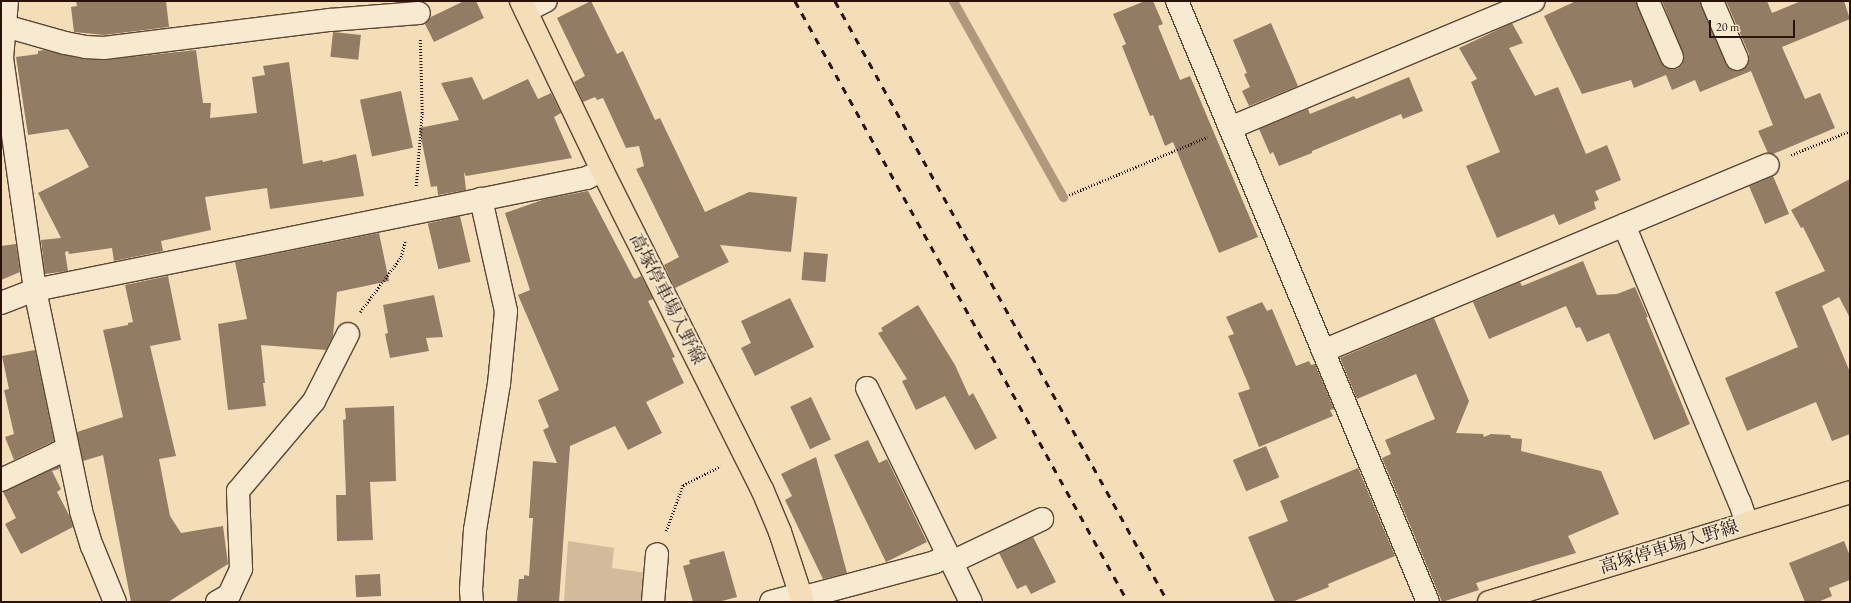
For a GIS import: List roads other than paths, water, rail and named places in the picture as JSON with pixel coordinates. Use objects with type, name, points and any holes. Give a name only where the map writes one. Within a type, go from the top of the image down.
[{"type":"main road","name":"高塚停車場入野線","points":[[524,6],[602,170],[745,454],[780,532],[801,598]]},
{"type":"main road","name":"高塚停車場入野線","points":[[1489,602],[1850,492]]},
{"type":"street","points":[[524,6],[546,1]]},
{"type":"street","points":[[1177,1],[1428,602]]},
{"type":"street","points":[[1230,128],[1533,1]]},
{"type":"street","points":[[1648,1],[1672,57]]},
{"type":"street","points":[[1712,1],[1737,59]]},
{"type":"street","points":[[108,600],[83,517],[35,290],[3,70],[2,58],[4,17],[65,44],[104,48],[330,20],[419,13]]},
{"type":"street","points":[[1323,351],[1768,165]]},
{"type":"street","points":[[1,303],[35,290],[587,178],[602,170]]},
{"type":"street","points":[[472,602],[471,592],[475,530],[500,384],[506,311],[481,199]]},
{"type":"street","points":[[1624,225],[1747,523]]},
{"type":"street","points":[[217,602],[229,595],[241,569],[238,491],[314,400],[348,334]]},
{"type":"street","points":[[867,388],[971,602]]},
{"type":"street","points":[[1,480],[58,453],[68,451]]},
{"type":"street","points":[[771,602],[801,598],[950,559],[1042,519]]},
{"type":"street","points":[[653,602],[657,554]]},
{"type":"waterway","points":[[953,1],[1063,197]]},
{"type":"railway","points":[[795,1],[1128,602]]},
{"type":"railway","points":[[835,1],[1168,602]]}]
